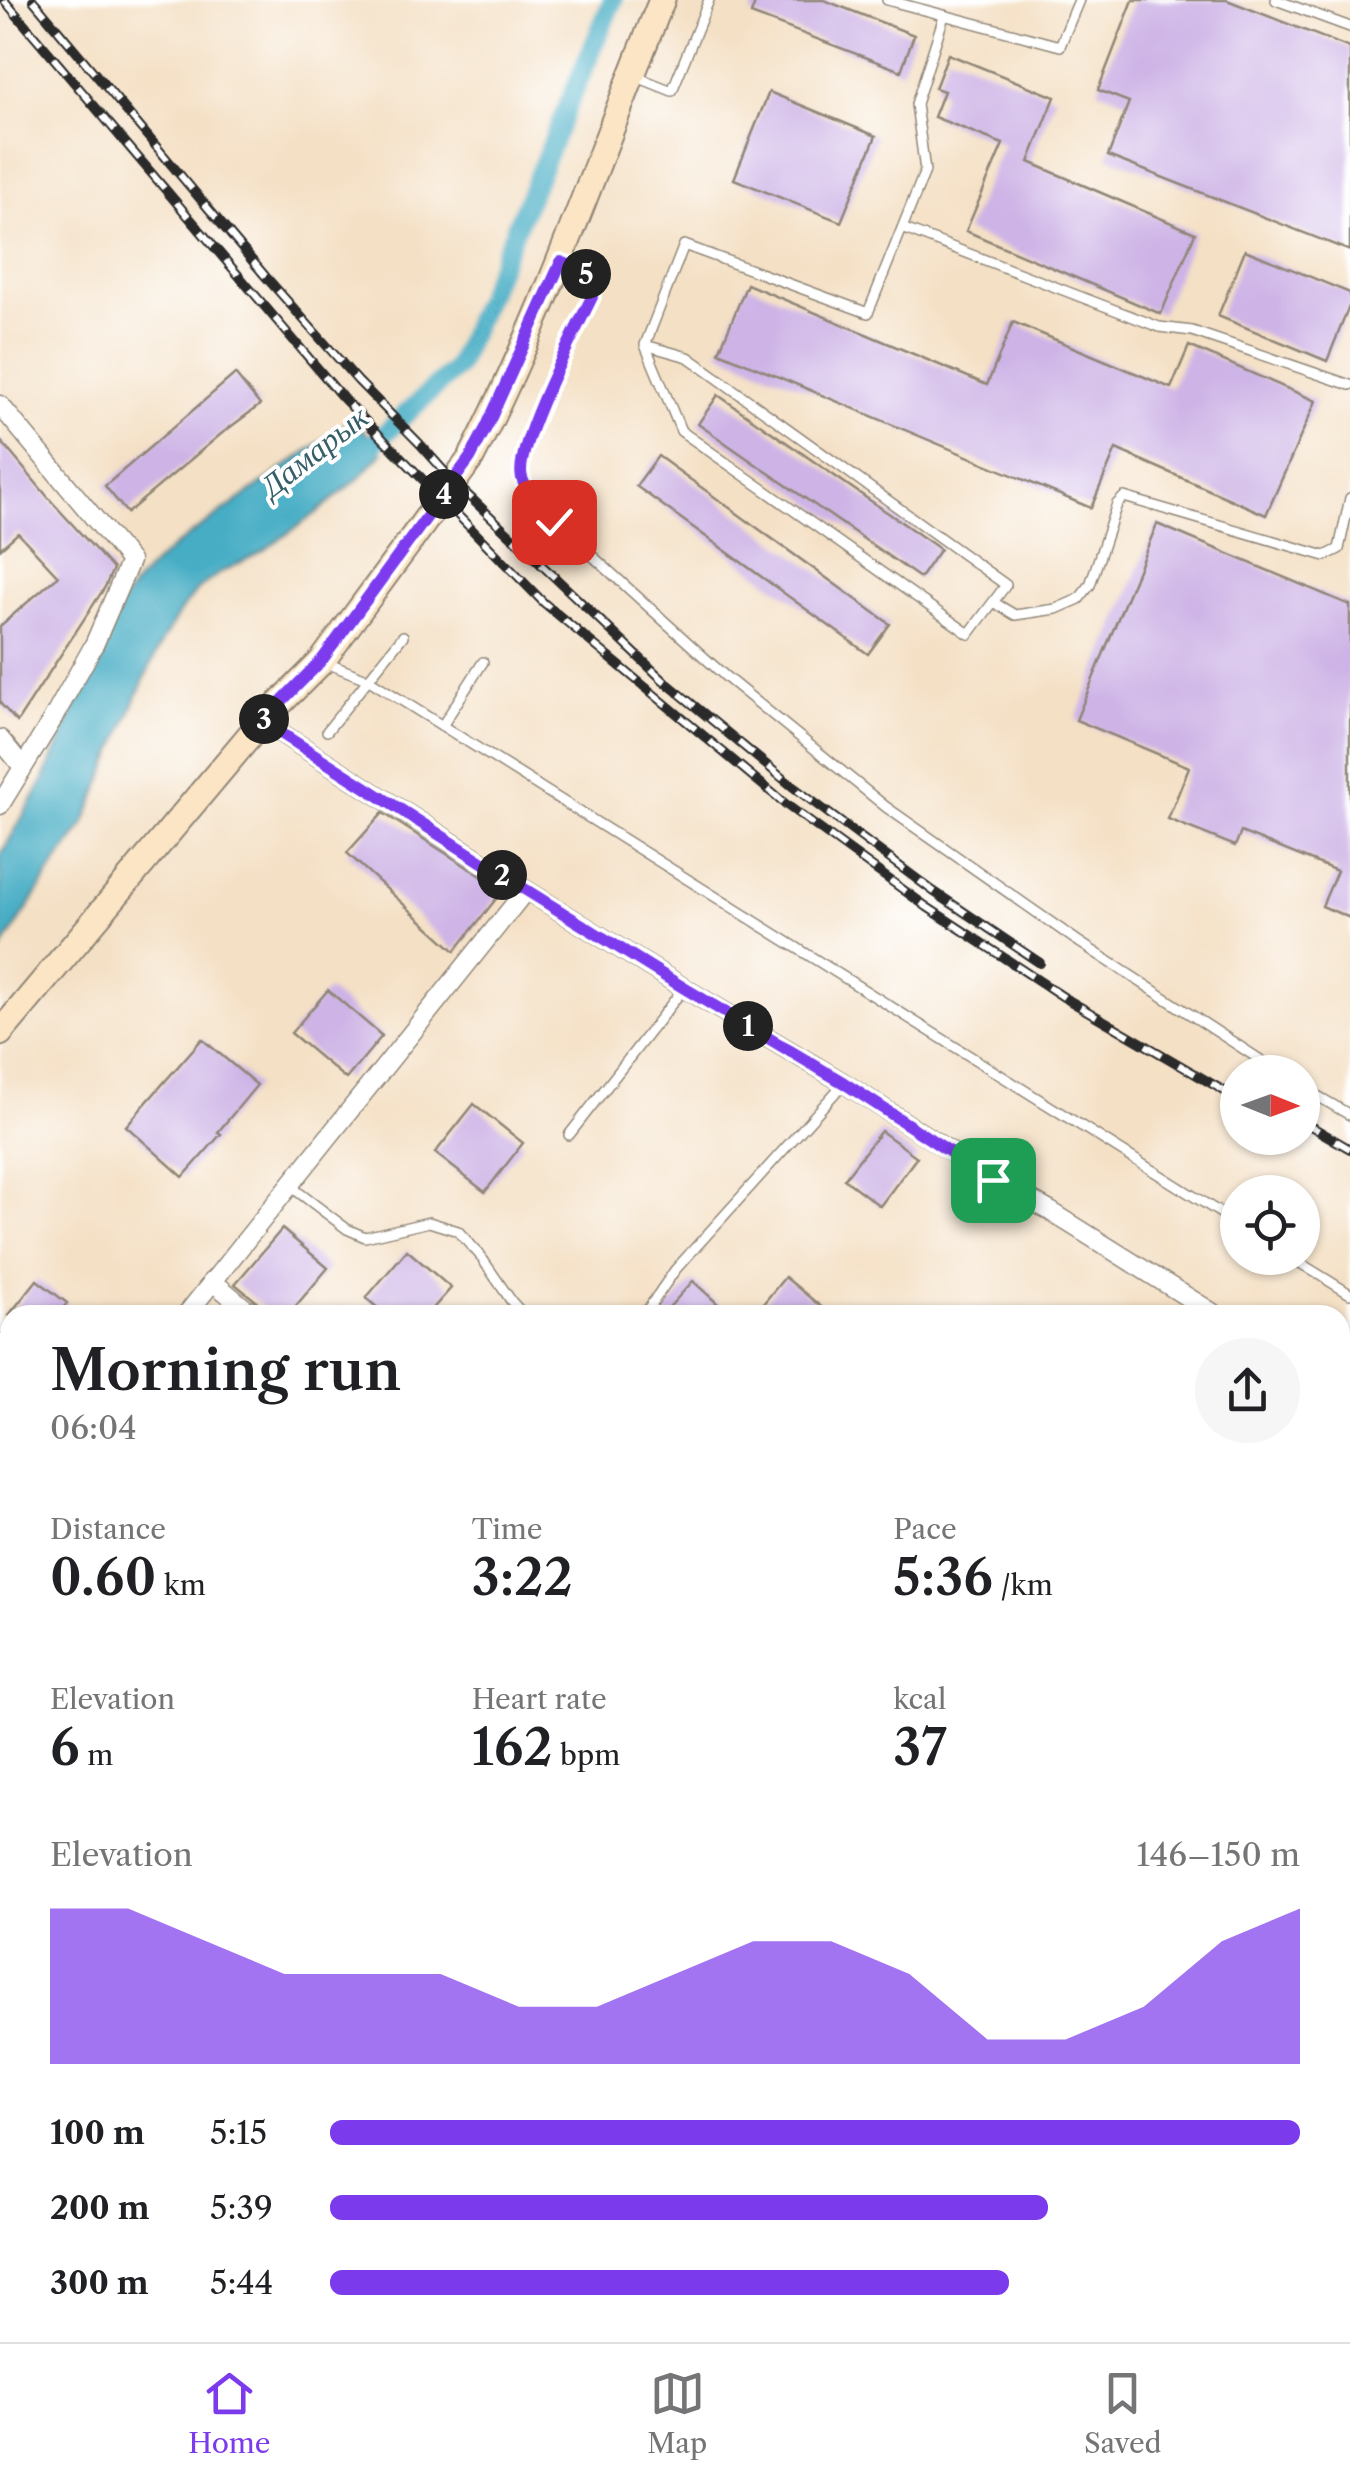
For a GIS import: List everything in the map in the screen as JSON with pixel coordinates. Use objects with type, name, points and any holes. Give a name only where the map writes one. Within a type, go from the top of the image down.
[{"type":"main road","points":[[0,1033],[262,721],[322,660],[470,458],[561,262],[662,0]]},
{"type":"street","points":[[0,405],[130,561],[94,644],[0,805]]},
{"type":"street","points":[[262,721],[526,890],[1200,1305]]},
{"type":"street","points":[[0,739],[23,767]]},
{"type":"street","points":[[194,1305],[526,890]]},
{"type":"street","points":[[212,1281],[241,1305]]},
{"type":"lane","points":[[631,75],[672,92],[709,0]]},
{"type":"lane","points":[[887,0],[1060,46],[1078,0]]},
{"type":"lane","points":[[1276,0],[1350,26]]},
{"type":"lane","points":[[645,344],[688,356],[1006,585],[970,634],[681,431],[645,344],[684,245],[868,313],[925,170],[916,104],[944,16]]},
{"type":"lane","points":[[902,228],[1159,327],[1192,330],[1350,385]]},
{"type":"lane","points":[[561,262],[584,270],[591,280],[592,297],[528,435],[520,475],[554,522],[726,677],[886,807],[1076,940],[1253,1055]]},
{"type":"lane","points":[[994,602],[1015,615],[1056,608],[1078,598],[1090,585],[1118,504],[1124,497],[1325,556],[1339,549],[1350,498]]},
{"type":"lane","points":[[326,731],[403,636]]},
{"type":"lane","points":[[322,660],[368,680],[1220,1213]]},
{"type":"lane","points":[[442,726],[484,662]]},
{"type":"lane","points":[[568,1136],[684,988]]},
{"type":"lane","points":[[651,1305],[675,1270],[844,1083]]},
{"type":"lane","points":[[1320,1097],[1350,1114]]},
{"type":"lane","points":[[289,1185],[347,1230],[364,1237],[429,1222],[458,1231],[515,1305]]},
{"type":"lane","points":[[1319,1275],[1350,1294]]},
{"type":"water","points":[[354,418],[382,453],[359,478],[315,514],[263,551],[218,574],[198,589],[181,610],[141,686],[84,825],[0,952],[0,856],[43,781],[122,602],[176,545]]},
{"type":"building","points":[[756,0],[824,0],[914,35],[901,71],[751,14]]},
{"type":"building","points":[[1133,0],[1227,0],[1350,48],[1350,251],[1108,156],[1129,102],[1098,90]]},
{"type":"building","points":[[948,54],[1055,97],[1029,162],[1195,233],[1161,314],[966,231],[1003,144],[934,117],[944,91],[935,88]]},
{"type":"building","points":[[769,92],[876,136],[841,222],[734,179]]},
{"type":"building","points":[[1245,250],[1350,293],[1350,304],[1327,361],[1218,316]]},
{"type":"building","points":[[747,284],[987,385],[1013,322],[1171,388],[1189,346],[1316,401],[1266,515],[1116,449],[1091,508],[719,352]]},
{"type":"building","points":[[235,374],[260,405],[127,513],[105,486]]},
{"type":"building","points":[[718,395],[940,549],[920,578],[698,424]]},
{"type":"building","points":[[0,440],[113,569],[17,722],[0,703],[0,626],[58,576],[18,533],[0,549]]},
{"type":"building","points":[[658,456],[890,624],[868,654],[636,486]]},
{"type":"building","points":[[1157,524],[1350,605],[1350,918],[1322,906],[1337,871],[1241,832],[1235,846],[1168,819],[1189,767],[1076,720]]},
{"type":"building","points":[[383,813],[503,890],[455,951],[347,853]]},
{"type":"building","points":[[328,990],[382,1036],[346,1079],[291,1033]]},
{"type":"building","points":[[202,1039],[257,1085],[183,1177],[126,1126]]},
{"type":"building","points":[[474,1104],[523,1143],[485,1192],[435,1153]]},
{"type":"building","points":[[881,1131],[917,1157],[880,1206],[844,1179]]},
{"type":"building","points":[[282,1229],[328,1268],[297,1305],[261,1305],[235,1284]]},
{"type":"building","points":[[407,1250],[451,1288],[436,1305],[374,1305],[366,1298]]},
{"type":"building","points":[[785,1277],[819,1305],[762,1305]]},
{"type":"building","points":[[37,1280],[67,1303],[66,1305],[17,1305]]},
{"type":"building","points":[[693,1281],[719,1305],[671,1305]]},
{"type":"waterway","name":"Дамарык","points":[[358,458],[456,368],[613,0]]},
{"type":"railway","points":[[4,0],[342,397],[544,603],[788,806],[927,907],[1065,998],[1220,1088]]},
{"type":"railway","points":[[33,0],[266,277],[454,482],[663,680],[792,786],[933,891],[1040,963]]},
{"type":"railway","points":[[1320,1132],[1350,1149]]},
{"type":"route","points":[[554,522],[520,475],[528,435],[592,297],[591,280],[584,270],[561,262],[470,458],[322,660],[262,721],[993,1180]]}]
